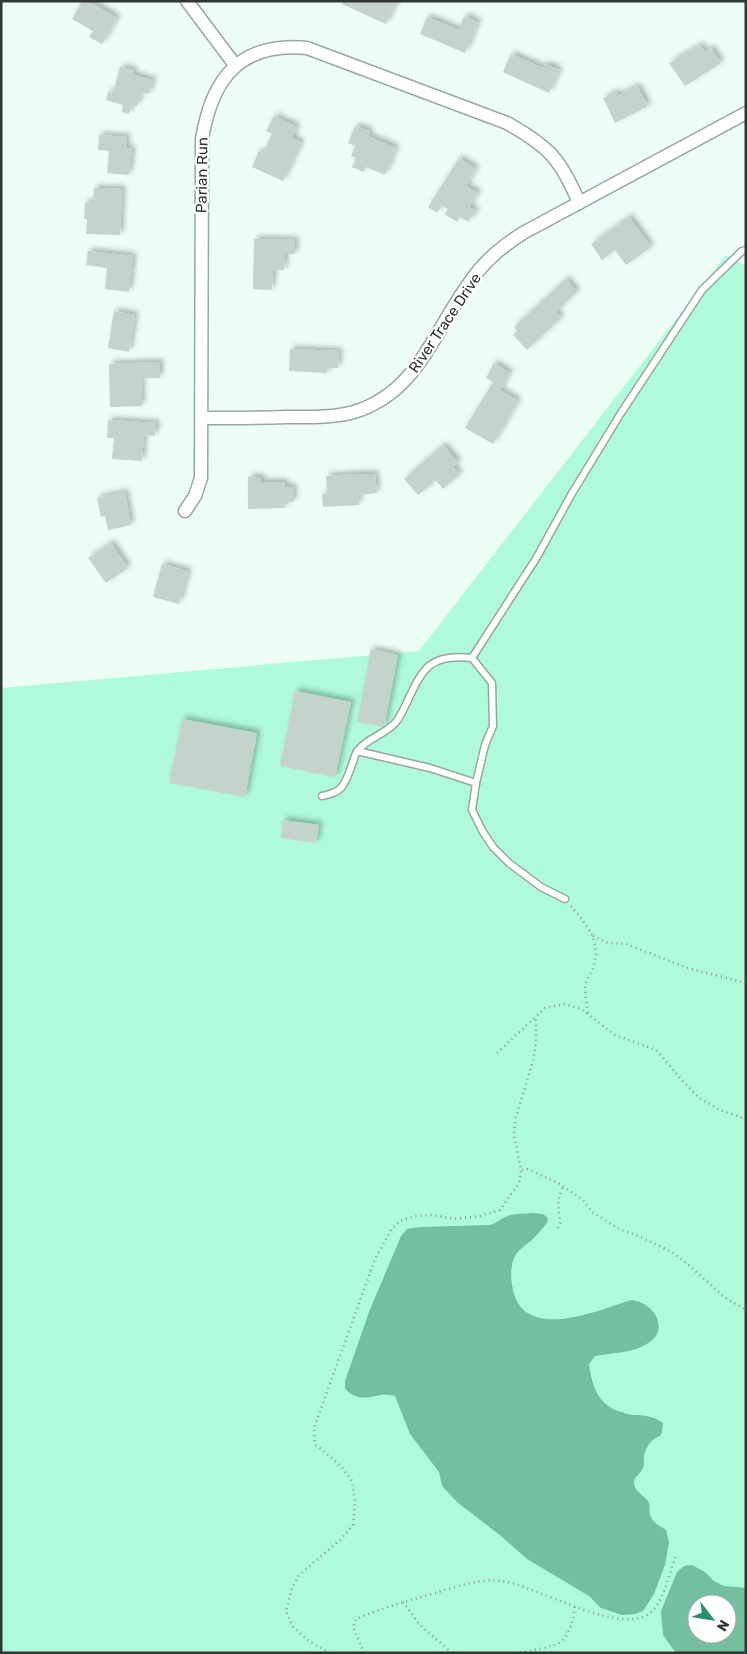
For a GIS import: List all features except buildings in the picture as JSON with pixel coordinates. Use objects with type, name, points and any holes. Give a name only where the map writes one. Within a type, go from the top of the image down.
[{"type":"street","points":[[187,1],[235,65]]},
{"type":"street","name":"Parian Run","points":[[185,511],[195,496],[201,478],[202,140],[205,121],[212,100],[222,81],[235,65],[251,55],[269,49],[307,48],[507,123],[533,137],[553,155],[569,178],[580,203]]},
{"type":"street","name":"River Trace Drive","points":[[202,418],[329,417],[354,412],[378,401],[398,388],[416,369],[468,285],[490,257],[500,248],[523,233],[746,114]]},
{"type":"lane","points":[[472,658],[537,557],[620,412],[702,290],[742,251],[746,250]]},
{"type":"lane","points":[[322,796],[335,793],[342,787],[357,751],[372,739],[387,731],[398,720],[419,676],[428,666],[458,656],[472,658],[492,683],[492,726],[485,745],[472,810],[493,848],[541,887],[565,899]]},
{"type":"lane","points":[[357,751],[430,768],[476,783]]},
{"type":"path","points":[[565,899],[585,922],[597,948],[593,967],[586,983],[588,1014]]},
{"type":"path","points":[[593,936],[608,943],[626,944],[688,968],[746,983]]},
{"type":"path","points":[[497,1054],[546,1008],[564,1004],[581,1009],[615,1034],[656,1050],[698,1096],[720,1110],[746,1119]]},
{"type":"path","points":[[330,1653],[310,1642],[293,1627],[286,1611],[292,1588],[300,1574],[340,1540],[353,1525],[355,1503],[352,1481],[341,1466],[315,1444],[314,1428],[375,1259],[391,1230],[400,1221],[415,1216],[432,1215],[454,1219],[480,1216],[500,1210],[519,1183],[521,1170],[514,1136],[515,1120],[533,1061],[536,1042],[536,1016]]},
{"type":"path","points":[[521,1170],[527,1169],[546,1176],[583,1200],[592,1212],[622,1230],[672,1252],[724,1297],[746,1310]]},
{"type":"path","points":[[558,1228],[560,1223],[558,1201],[563,1186]]},
{"type":"path","points":[[364,1653],[353,1628],[356,1619],[404,1602],[482,1582],[502,1581],[616,1619],[633,1620],[647,1616],[655,1608],[662,1596],[676,1556]]},
{"type":"path","points":[[404,1602],[420,1625],[452,1653]]},
{"type":"path","points":[[520,1653],[549,1648],[560,1643],[567,1635],[573,1621],[575,1606]]},
{"type":"shaded area","points":[[726,255],[746,266],[746,1653],[1,1653],[1,688],[419,651]]},
{"type":"shaded area","points":[[543,1214],[548,1218],[547,1223],[532,1240],[518,1251],[513,1260],[511,1270],[512,1285],[514,1294],[522,1308],[534,1316],[549,1319],[566,1318],[584,1315],[631,1300],[647,1306],[657,1318],[658,1333],[645,1345],[627,1351],[595,1356],[589,1364],[594,1386],[600,1398],[611,1408],[631,1415],[649,1416],[663,1423],[660,1436],[649,1444],[646,1450],[644,1467],[635,1479],[634,1484],[649,1503],[652,1520],[666,1530],[669,1542],[665,1565],[654,1594],[643,1611],[635,1614],[622,1615],[601,1608],[589,1596],[527,1559],[457,1502],[442,1486],[439,1472],[410,1434],[395,1396],[381,1395],[364,1398],[358,1397],[345,1389],[345,1381],[369,1312],[401,1236],[407,1229],[489,1225],[510,1215]]},
{"type":"shaded area","points":[[692,1565],[724,1586],[746,1588],[746,1653],[676,1653],[663,1635],[661,1611],[677,1572],[684,1566]]}]
